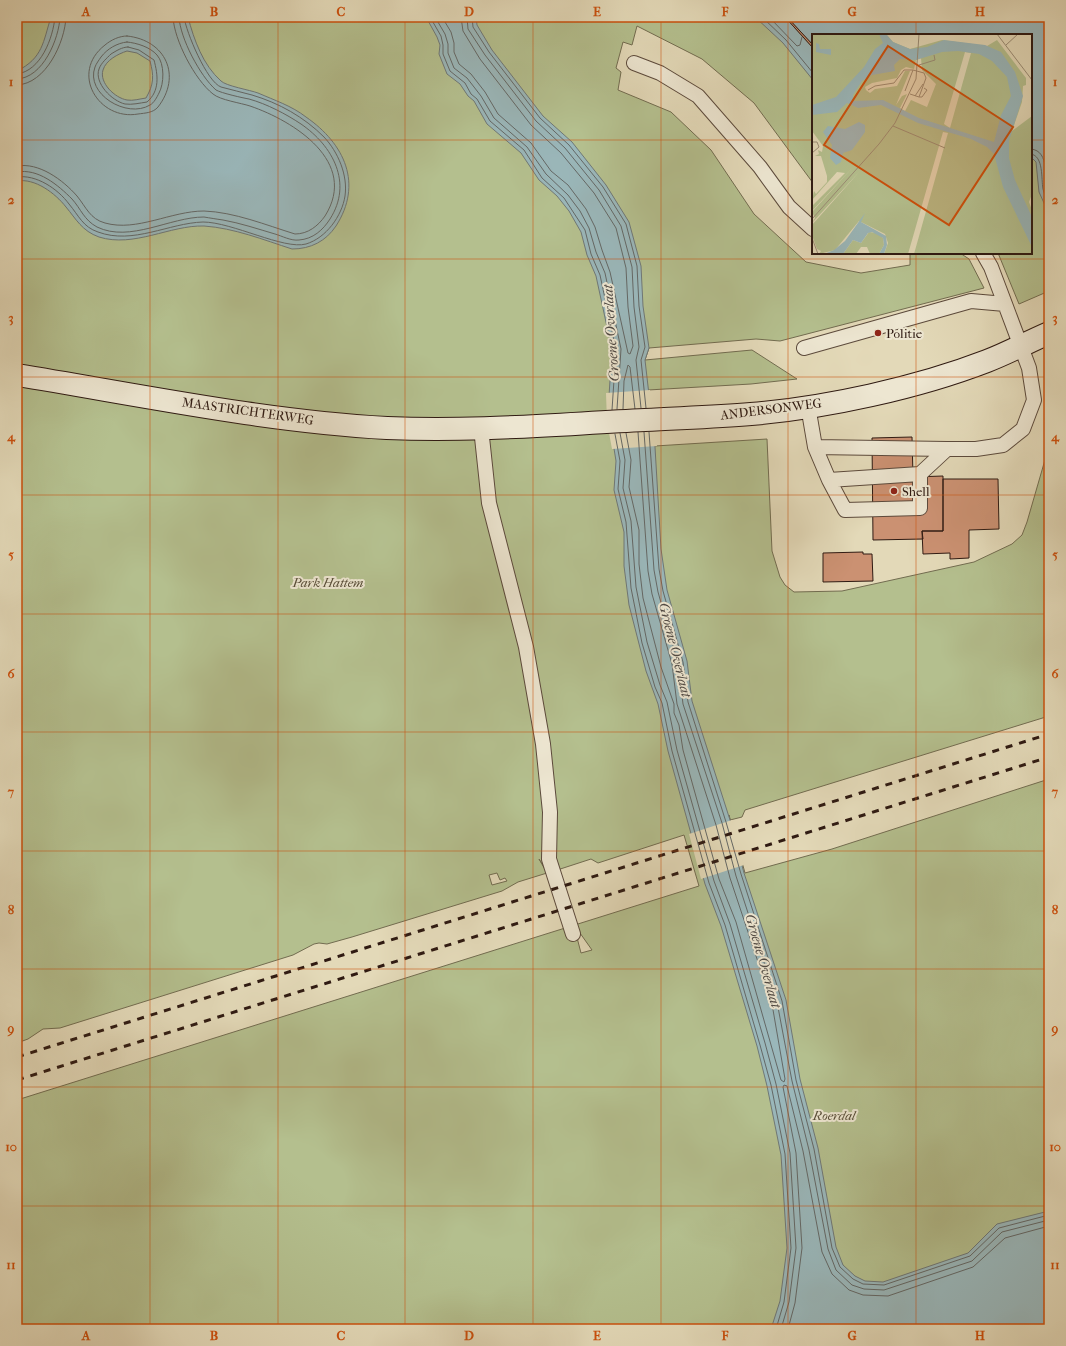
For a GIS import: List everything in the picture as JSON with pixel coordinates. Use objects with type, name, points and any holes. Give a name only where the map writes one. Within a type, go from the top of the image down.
[{"type":"main road","name":"ANDERSONWEG","points":[[481,428],[752,414],[808,406],[892,389],[952,373],[987,361],[1049,333]]},
{"type":"main road","name":"MAASTRICHTERWEG","points":[[17,375],[275,417],[387,428],[481,428]]},
{"type":"lane","points":[[634,62],[660,72],[698,96],[760,167],[789,207],[812,228]]},
{"type":"lane","points":[[815,447],[976,449],[1004,445],[1023,429],[1034,400],[1029,368],[991,267],[984,254]]},
{"type":"lane","points":[[804,348],[971,301],[1005,304]]},
{"type":"lane","points":[[808,406],[815,447],[828,480],[845,510],[920,508],[920,474]]},
{"type":"lane","points":[[481,428],[489,503],[526,647],[543,744],[550,812],[549,859],[573,934]]},
{"type":"lane","points":[[828,480],[920,474],[947,449]]},
{"type":"green space","points":[[17,17],[1049,17],[1049,291],[1019,304],[998,254],[1032,254],[1032,34],[812,34],[812,182],[754,103],[702,59],[637,26],[632,45],[623,42],[616,68],[621,72],[618,90],[671,112],[711,150],[754,214],[806,262],[861,273],[910,265],[910,254],[962,254],[969,259],[984,288],[780,341],[756,339],[649,348],[645,360],[752,350],[797,379],[751,384],[648,390],[655,446],[767,439],[772,551],[780,577],[785,585],[794,592],[842,591],[974,562],[1012,544],[1022,535],[1027,522],[1049,446],[1049,716],[745,810],[742,817],[730,820],[745,873],[832,849],[1049,779],[1049,1329],[17,1329],[17,1100],[699,886],[684,835],[598,863],[591,859],[548,873],[539,859],[547,873],[518,882],[502,891],[352,937],[327,944],[314,944],[293,955],[60,1028],[43,1029],[28,1039],[17,1043]],"holes":[[[497,873],[500,880],[505,878],[507,881],[492,885],[489,875]],[[575,926],[592,950],[581,953]]]},
{"type":"water","points":[[51,17],[188,17],[193,34],[204,60],[221,81],[258,93],[289,106],[301,113],[320,128],[340,152],[346,166],[349,180],[348,195],[344,210],[336,226],[323,240],[312,246],[299,249],[292,249],[260,238],[226,229],[204,226],[178,229],[139,238],[112,240],[99,237],[88,231],[56,197],[38,184],[17,181],[17,71],[26,66],[37,55],[44,42]],"holes":[[[127,51],[137,53],[150,61],[153,76],[151,88],[146,98],[134,100],[122,99],[113,93],[106,85],[103,80],[103,70],[110,60],[120,54]]]},
{"type":"water","name":"Groene Overlaat","points":[[426,17],[476,17],[477,25],[492,50],[543,116],[572,142],[606,185],[629,222],[641,266],[643,306],[649,348],[645,360],[655,447],[661,549],[667,590],[687,661],[692,701],[730,820],[744,873],[786,1000],[800,1079],[818,1148],[836,1247],[843,1265],[855,1276],[865,1281],[883,1282],[968,1253],[997,1224],[1049,1211],[1049,1329],[771,1329],[780,1301],[787,1248],[781,1155],[757,1046],[721,926],[705,884],[668,751],[658,704],[646,671],[629,605],[624,566],[624,532],[614,490],[616,461],[608,411],[612,350],[596,276],[587,255],[581,232],[569,211],[557,196],[539,180],[521,153],[487,124],[474,101],[468,96],[460,84],[447,74],[439,54],[440,45]]},
{"type":"water","points":[[755,17],[785,17],[812,47],[812,79],[783,43]]},
{"type":"water","points":[[787,17],[1049,17],[1049,214],[1039,192],[1036,162],[1032,158],[1032,34],[812,34],[812,44]]},
{"type":"pier","points":[[650,390],[657,446],[612,449],[607,422],[606,393]]},
{"type":"pier","points":[[732,820],[744,865],[701,879],[689,834]]},
{"type":"building","points":[[785,17],[787,17],[812,44],[812,47]]},
{"type":"building","points":[[912,437],[913,477],[943,476],[943,531],[922,531],[923,539],[873,540],[872,438]]},
{"type":"building","points":[[943,479],[998,479],[999,529],[969,530],[969,558],[950,559],[950,553],[923,554],[922,531],[943,531]]},
{"type":"building","points":[[863,552],[863,554],[872,554],[873,581],[823,582],[823,553]]},
{"type":"railway","points":[[17,1057],[1049,734]]},
{"type":"railway","points":[[17,1080],[1049,757]]},
{"type":"place","name":"Politie","points":[[878,333]]},
{"type":"place","name":"Shell","points":[[894,491]]},
{"type":"park label","name":"Park Hattem","points":[[328,582]]},
{"type":"park label","name":"Roerdal","points":[[834,1115]]}]
